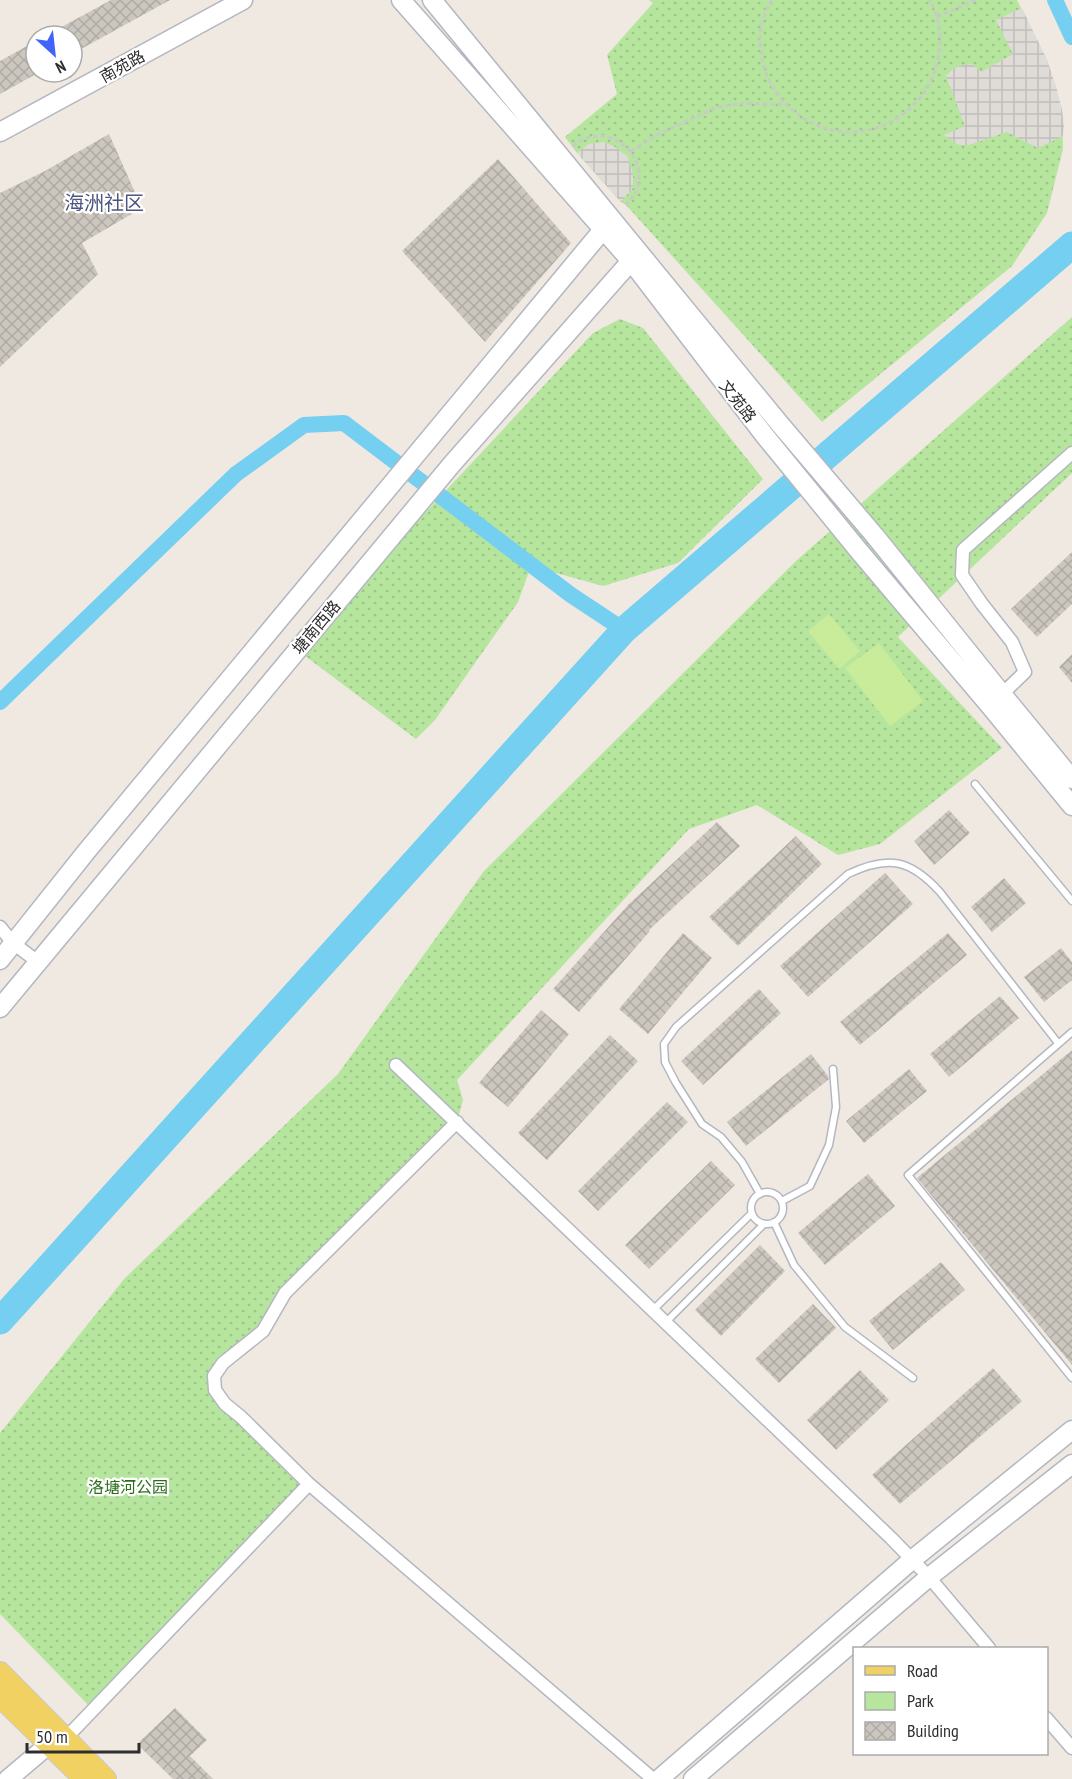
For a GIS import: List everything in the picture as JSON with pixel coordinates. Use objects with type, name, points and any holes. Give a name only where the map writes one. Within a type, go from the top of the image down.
[{"type":"main road","name":"南苑路","points":[[0,132],[243,0]]},
{"type":"main road","name":"文苑路","points":[[401,0],[607,224]]},
{"type":"main road","name":"文苑路","points":[[432,0],[607,224],[875,536],[1072,806]]},
{"type":"main road","name":"塘南西路","points":[[0,960],[86,852],[607,224]]},
{"type":"main road","name":"文苑路","points":[[634,256],[765,436],[859,551],[1072,779]]},
{"type":"main road","name":"塘南西路","points":[[0,1008],[452,464],[634,256]]},
{"type":"main road","points":[[659,1779],[913,1559],[1072,1430]]},
{"type":"main road","points":[[693,1779],[929,1577],[1072,1464]]},
{"type":"main road","points":[[0,1672],[58,1739],[84,1779]]},
{"type":"main road","points":[[0,1697],[58,1739],[106,1779]]},
{"type":"main road","points":[[8,1779],[58,1739]]},
{"type":"street","points":[[996,700],[1025,672],[1012,642],[962,575],[963,550],[1072,453]]},
{"type":"street","points":[[0,927],[13,944],[38,962]]},
{"type":"street","points":[[396,1065],[913,1559],[988,1647]]},
{"type":"street","points":[[457,1122],[285,1293],[263,1331],[223,1363],[214,1376],[215,1390],[225,1404],[309,1484],[653,1779]]},
{"type":"street","points":[[58,1739],[309,1484]]},
{"type":"street","points":[[1048,1719],[1072,1748]]},
{"type":"lane","points":[[975,784],[1072,901]]},
{"type":"lane","points":[[760,1194],[742,1162],[721,1137],[702,1124],[676,1083],[666,1062],[664,1044],[676,1027],[848,874],[867,865],[890,861],[908,867],[927,878],[1058,1043]]},
{"type":"lane","points":[[1072,1032],[908,1175],[1072,1378]]},
{"type":"lane","points":[[782,1201],[810,1185],[829,1145],[836,1107],[833,1069]]},
{"type":"lane","points":[[666,1322],[764,1224],[774,1222],[782,1215],[782,1201],[774,1194],[765,1192],[752,1202],[752,1213],[759,1222],[764,1224]]},
{"type":"lane","points":[[653,1310],[752,1213]]},
{"type":"lane","points":[[774,1222],[794,1265],[845,1327],[912,1378]]},
{"type":"path","points":[[772,0],[767,8],[760,39],[764,70],[779,98],[802,118],[831,130],[862,132],[892,122],[917,103],[933,79],[940,52],[939,24],[930,0]]},
{"type":"path","points":[[937,17],[975,0]]},
{"type":"path","points":[[631,151],[657,135],[717,107],[744,103],[788,106]]},
{"type":"path","points":[[572,147],[582,139],[609,136],[631,151],[639,178],[636,192],[626,205]]},
{"type":"green space","points":[[649,0],[1017,0],[1047,60],[1062,110],[1063,149],[1047,213],[1012,266],[822,422],[621,202],[565,137],[617,94],[607,55],[653,3]]},
{"type":"green space","name":"洛塘河公园","points":[[1072,317],[1072,473],[898,637],[1002,748],[880,844],[838,855],[757,805],[689,829],[457,1080],[463,1100],[457,1122],[285,1293],[263,1331],[223,1363],[215,1390],[309,1484],[93,1710],[0,1614],[0,1433],[125,1278],[338,1074],[484,871],[796,561]]},
{"type":"green space","points":[[620,319],[643,328],[763,479],[678,563],[603,586],[531,566],[518,602],[435,720],[416,739],[297,650],[593,333]]},
{"type":"green space","points":[[829,614],[860,651],[839,669],[808,631]]},
{"type":"green space","points":[[879,643],[923,701],[890,726],[845,668]]},
{"type":"shaded area","points":[[1022,8],[1047,60],[1056,86],[1062,110],[1063,136],[1038,148],[1007,132],[969,145],[959,145],[944,135],[965,126],[946,76],[953,69],[963,65],[972,64],[981,72],[1013,54],[996,20]]},
{"type":"shaded area","points":[[604,142],[617,148],[628,157],[633,174],[633,188],[621,202],[577,153],[589,144]]},
{"type":"building","points":[[111,0],[170,0],[84,47],[84,24],[67,24]]},
{"type":"building","points":[[24,48],[24,81],[0,94],[0,61]]},
{"type":"building","points":[[109,134],[142,208],[82,243],[98,274],[0,367],[0,193],[45,171]]},
{"type":"building","points":[[498,159],[571,243],[485,342],[402,251]]},
{"type":"building","points":[[1072,552],[1072,604],[1037,637],[1011,609]]},
{"type":"building","points":[[1072,654],[1072,683],[1059,667]]},
{"type":"building","points":[[949,810],[970,833],[934,865],[914,841]]},
{"type":"building","points":[[717,822],[740,846],[649,930],[579,1012],[553,989],[628,905]]},
{"type":"building","points":[[796,836],[822,864],[738,946],[709,917]]},
{"type":"building","points":[[885,873],[913,904],[808,997],[780,966]]},
{"type":"building","points":[[1004,878],[1026,903],[992,932],[971,907]]},
{"type":"building","points":[[683,933],[712,958],[648,1034],[619,1009]]},
{"type":"building","points":[[948,933],[967,955],[860,1045],[840,1022]]},
{"type":"building","points":[[1061,948],[1072,962],[1072,980],[1044,1002],[1024,977]]},
{"type":"building","points":[[759,989],[781,1013],[703,1085],[681,1061]]},
{"type":"building","points":[[1000,996],[1019,1018],[949,1077],[930,1054]]},
{"type":"building","points":[[541,1010],[569,1034],[508,1107],[479,1083]]},
{"type":"building","points":[[610,1035],[638,1061],[547,1160],[518,1133]]},
{"type":"building","points":[[1072,1050],[1072,1365],[917,1178]]},
{"type":"building","points":[[811,1054],[829,1079],[746,1146],[727,1122]]},
{"type":"building","points":[[909,1069],[927,1091],[864,1143],[846,1121]]},
{"type":"building","points":[[667,1102],[688,1122],[598,1211],[578,1191]]},
{"type":"building","points":[[711,1161],[735,1185],[649,1269],[625,1245]]},
{"type":"building","points":[[868,1174],[895,1206],[825,1265],[798,1233]]},
{"type":"building","points":[[760,1245],[785,1271],[721,1336],[695,1310]]},
{"type":"building","points":[[941,1262],[965,1290],[893,1350],[869,1321]]},
{"type":"building","points":[[813,1304],[836,1328],[779,1383],[755,1359]]},
{"type":"building","points":[[993,1368],[1022,1401],[900,1504],[872,1475]]},
{"type":"building","points":[[860,1370],[889,1400],[836,1450],[807,1420]]},
{"type":"building","points":[[175,1708],[207,1740],[190,1756],[213,1779],[173,1779],[137,1744]]},
{"type":"waterway","points":[[1055,0],[1072,37]]},
{"type":"waterway","points":[[0,1321],[624,630],[1072,245]]},
{"type":"waterway","points":[[0,702],[236,474],[304,425],[344,423],[571,595],[624,630]]},
{"type":"district","name":"海洲社区","points":[[104,203]]}]
